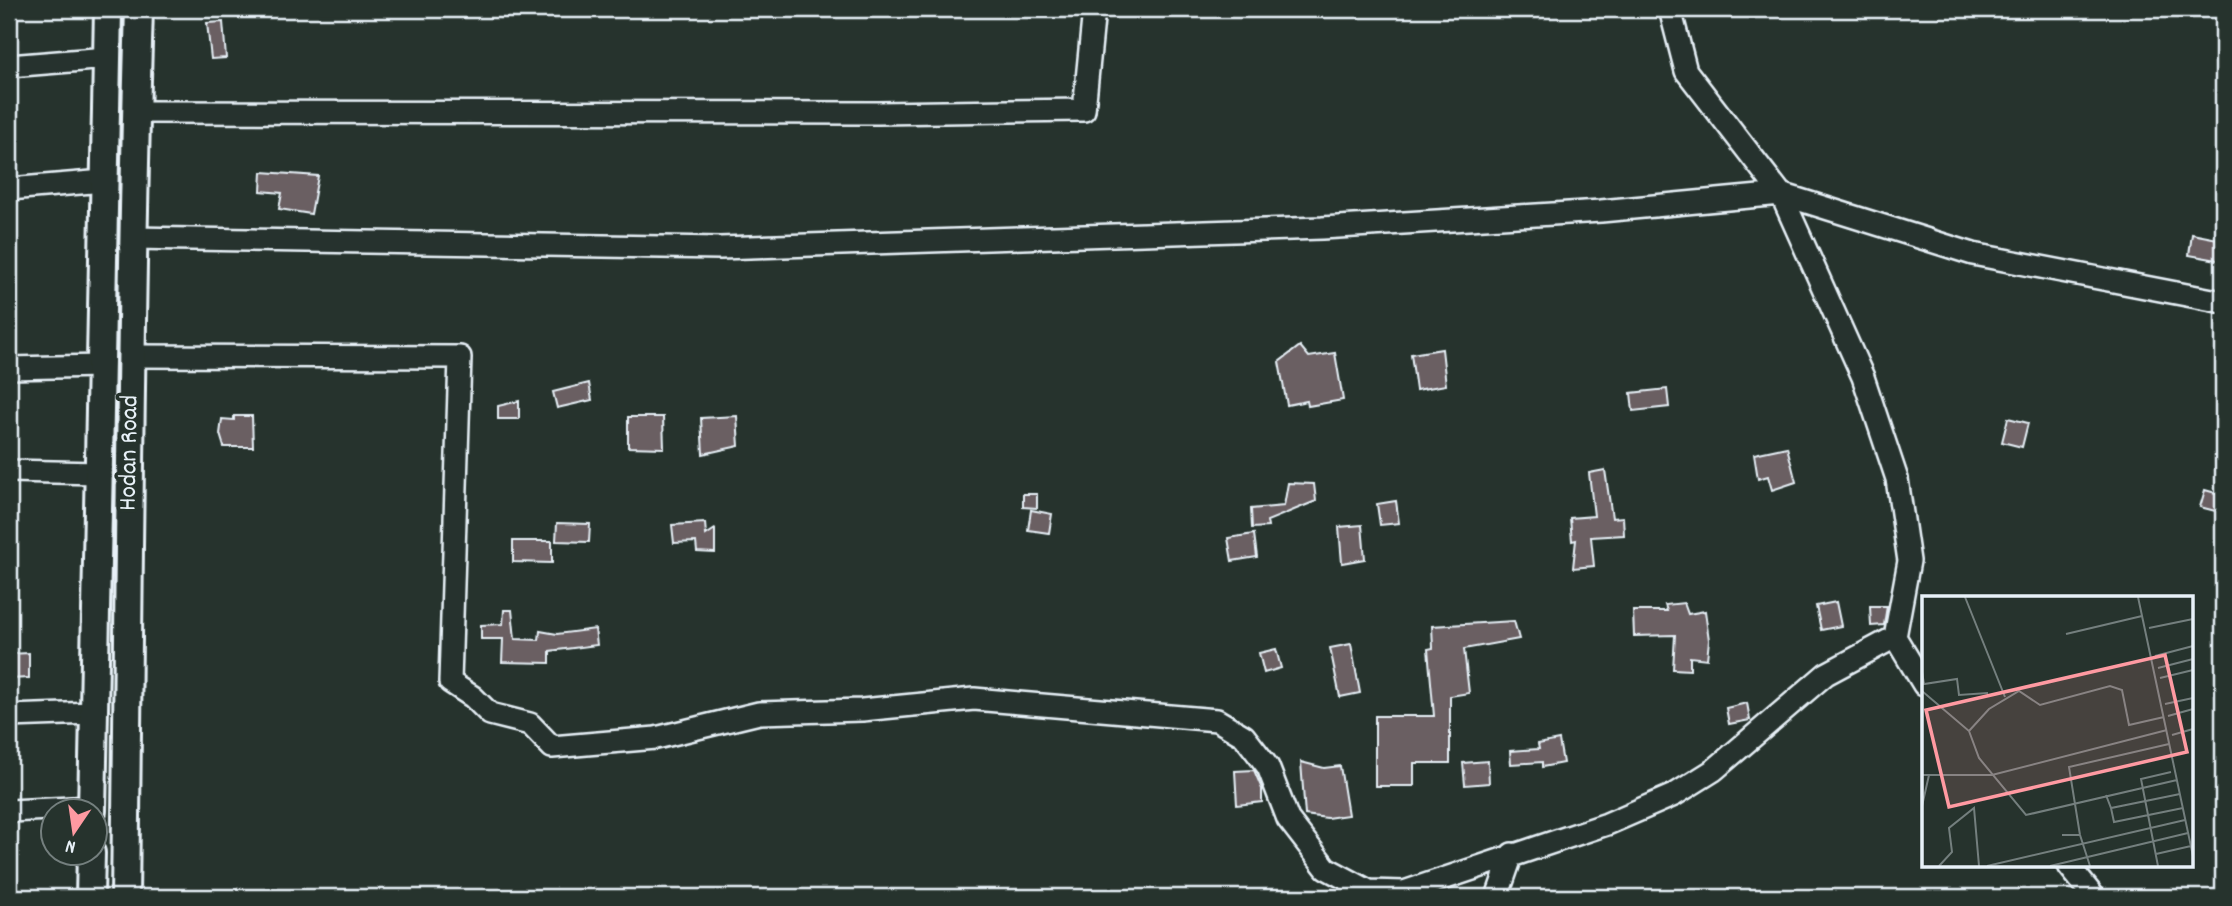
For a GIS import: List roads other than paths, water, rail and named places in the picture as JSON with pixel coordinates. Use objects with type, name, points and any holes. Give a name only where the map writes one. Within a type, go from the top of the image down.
[{"type":"main road","name":"Hodan Road","points":[[92,797],[108,9]]},
{"type":"main road","name":"Hodan Road","points":[[125,897],[132,238],[139,112],[139,9]]},
{"type":"main road","points":[[90,897],[91,867]]},
{"type":"street","points":[[139,112],[878,113],[1084,110],[1094,9]]},
{"type":"street","points":[[1670,9],[1686,71],[1781,194],[1863,377],[1897,479],[1909,561],[1895,637],[1922,682]]},
{"type":"street","points":[[9,66],[107,58]]},
{"type":"street","points":[[9,189],[104,181]]},
{"type":"street","points":[[132,238],[720,248],[1322,228],[1601,211],[1781,194],[1973,254],[2223,302]]},
{"type":"street","points":[[131,356],[460,357],[450,682],[473,697],[490,714],[530,724],[552,747],[578,747],[656,738],[759,713],[862,710],[974,699],[1217,720],[1244,736],[1268,767],[1288,819],[1326,868],[1370,891],[1404,891],[1607,824],[1674,795],[1714,770],[1826,674],[1895,637]]},
{"type":"street","points":[[9,368],[101,366]]},
{"type":"street","points":[[9,471],[98,473]]},
{"type":"street","points":[[9,716],[94,713]]},
{"type":"street","points":[[9,811],[38,810]]},
{"type":"street","points":[[1497,897],[1512,854]]},
{"type":"street","points":[[2070,867],[2094,897]]}]
